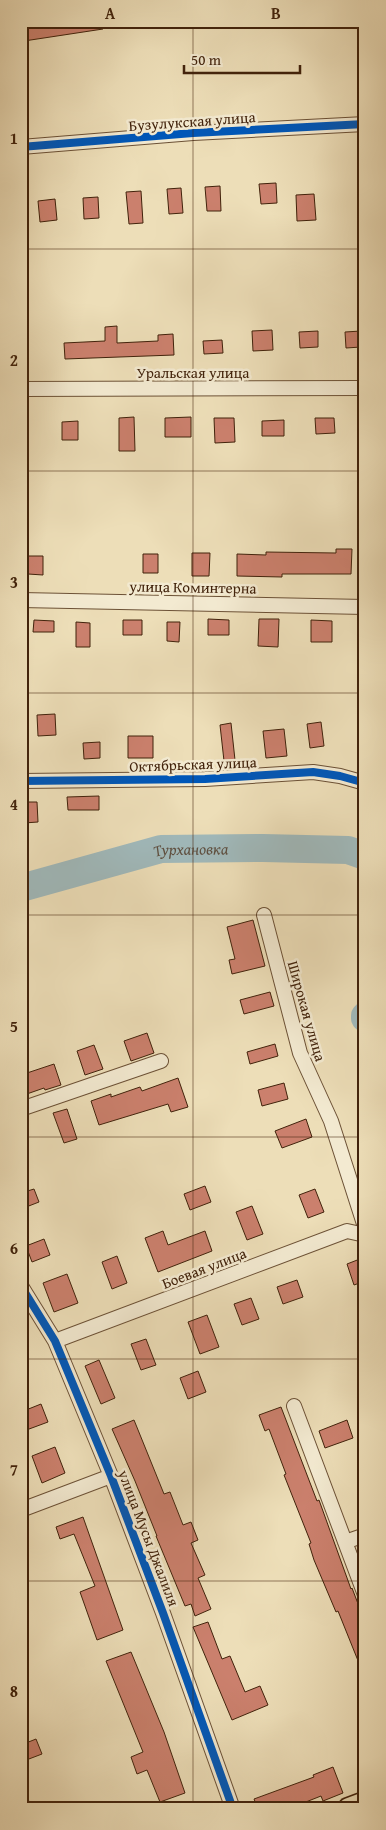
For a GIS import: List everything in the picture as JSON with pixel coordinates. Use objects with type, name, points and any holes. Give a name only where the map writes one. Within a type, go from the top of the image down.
[{"type":"main road","points":[[349,1809],[365,1803]]},
{"type":"street","name":"Бузулукская улица","points":[[21,148],[193,133],[365,124]]},
{"type":"street","name":"Уральская улица","points":[[21,389],[365,388]]},
{"type":"street","name":"улица Коминтерна","points":[[21,600],[365,607]]},
{"type":"street","name":"Октябрьская улица","points":[[21,781],[205,779],[313,772],[340,776],[365,784]]},
{"type":"street","name":"Широкая улица","points":[[264,915],[300,1053],[331,1121],[365,1227]]},
{"type":"street","points":[[21,1109],[162,1061]]},
{"type":"street","name":"Боевая улица","points":[[55,1341],[347,1231],[365,1235]]},
{"type":"street","name":"улица Мусы Джалиля","points":[[21,1286],[55,1341],[111,1476],[163,1613],[233,1809]]},
{"type":"street","points":[[294,1406],[365,1596]]},
{"type":"street","points":[[21,1510],[111,1476]]},
{"type":"street","points":[[345,1542],[365,1535]]},
{"type":"street","points":[[21,1802],[24,1809]]},
{"type":"building","points":[[54,21],[102,21],[103,29],[24,41],[22,26]]},
{"type":"building","points":[[276,183],[277,203],[261,204],[259,184]]},
{"type":"building","points":[[220,186],[221,211],[207,211],[205,187]]},
{"type":"building","points":[[181,188],[183,213],[169,214],[167,189]]},
{"type":"building","points":[[141,191],[143,223],[129,224],[126,192]]},
{"type":"building","points":[[314,194],[316,220],[297,221],[296,195]]},
{"type":"building","points":[[98,197],[99,218],[84,219],[83,198]]},
{"type":"building","points":[[55,199],[57,220],[40,222],[38,201]]},
{"type":"building","points":[[117,326],[117,343],[158,341],[158,335],[173,334],[174,355],[65,359],[64,343],[105,341],[105,327]]},
{"type":"building","points":[[272,330],[273,350],[253,351],[252,331]]},
{"type":"building","points":[[318,331],[318,347],[300,348],[299,332]]},
{"type":"building","points":[[361,331],[361,347],[346,348],[345,332]]},
{"type":"building","points":[[222,340],[223,353],[204,354],[203,341]]},
{"type":"building","points":[[134,417],[135,451],[119,451],[119,418]]},
{"type":"building","points":[[191,417],[191,437],[165,437],[165,418]]},
{"type":"building","points":[[214,418],[234,418],[235,442],[215,443]]},
{"type":"building","points":[[315,418],[334,418],[335,433],[316,434]]},
{"type":"building","points":[[284,420],[284,436],[262,436],[262,421]]},
{"type":"building","points":[[78,421],[78,440],[62,440],[62,422]]},
{"type":"building","points":[[336,549],[352,549],[351,574],[282,574],[282,577],[237,576],[237,554],[266,555],[266,552],[336,553]]},
{"type":"building","points":[[192,553],[210,553],[209,576],[192,576]]},
{"type":"building","points":[[143,554],[158,554],[158,573],[143,573]]},
{"type":"building","points":[[28,556],[43,556],[43,575],[28,574]]},
{"type":"building","points":[[208,619],[229,620],[229,635],[208,635]]},
{"type":"building","points":[[259,619],[279,619],[278,647],[258,646]]},
{"type":"building","points":[[34,620],[54,621],[54,632],[33,632]]},
{"type":"building","points":[[123,620],[142,620],[142,635],[123,635]]},
{"type":"building","points":[[311,620],[332,621],[332,642],[311,642]]},
{"type":"building","points":[[76,622],[90,623],[90,647],[76,647]]},
{"type":"building","points":[[167,622],[180,622],[179,642],[167,641]]},
{"type":"building","points":[[55,714],[56,735],[38,736],[37,715]]},
{"type":"building","points":[[321,722],[324,746],[310,748],[307,724]]},
{"type":"building","points":[[231,723],[235,760],[224,761],[220,725]]},
{"type":"building","points":[[284,729],[287,756],[266,758],[263,731]]},
{"type":"building","points":[[128,736],[153,736],[153,758],[128,758]]},
{"type":"building","points":[[100,742],[100,758],[84,759],[83,743]]},
{"type":"building","points":[[99,796],[99,810],[68,810],[67,797]]},
{"type":"building","points":[[23,802],[37,802],[38,822],[24,823]]},
{"type":"building","points":[[253,920],[265,966],[232,974],[229,960],[235,959],[227,927]]},
{"type":"building","points":[[270,992],[274,1006],[244,1014],[240,1000]]},
{"type":"building","points":[[147,1033],[154,1053],[131,1061],[124,1041]]},
{"type":"building","points":[[275,1044],[278,1056],[250,1064],[247,1052]]},
{"type":"building","points":[[94,1045],[103,1069],[85,1075],[77,1051]]},
{"type":"building","points":[[54,1064],[61,1085],[45,1090],[44,1088],[21,1096],[21,1075]]},
{"type":"building","points":[[178,1078],[188,1107],[171,1112],[168,1104],[99,1125],[91,1101],[111,1094],[111,1097],[140,1087],[142,1091]]},
{"type":"building","points":[[284,1083],[288,1099],[262,1106],[258,1090]]},
{"type":"building","points":[[67,1109],[77,1139],[64,1143],[53,1113]]},
{"type":"building","points":[[306,1119],[312,1137],[282,1148],[275,1131]]},
{"type":"building","points":[[205,1186],[211,1202],[190,1210],[184,1194]]},
{"type":"building","points":[[34,1189],[39,1202],[21,1209],[21,1193]]},
{"type":"building","points":[[315,1189],[324,1212],[308,1218],[299,1195]]},
{"type":"building","points":[[252,1206],[263,1234],[247,1240],[236,1212]]},
{"type":"building","points":[[163,1231],[168,1245],[205,1231],[212,1251],[158,1272],[145,1238]]},
{"type":"building","points":[[44,1239],[50,1255],[32,1262],[26,1246]]},
{"type":"building","points":[[117,1256],[127,1283],[112,1289],[102,1262]]},
{"type":"building","points":[[365,1257],[365,1281],[354,1285],[347,1264]]},
{"type":"building","points":[[67,1274],[78,1303],[54,1312],[43,1283]]},
{"type":"building","points":[[297,1280],[303,1297],[283,1304],[277,1287]]},
{"type":"building","points":[[251,1298],[259,1319],[242,1325],[234,1304]]},
{"type":"building","points":[[207,1315],[219,1347],[200,1354],[188,1322]]},
{"type":"building","points":[[146,1339],[156,1365],[141,1370],[131,1344]]},
{"type":"building","points":[[99,1360],[115,1398],[101,1404],[85,1366]]},
{"type":"building","points":[[198,1371],[206,1392],[188,1399],[180,1378]]},
{"type":"building","points":[[41,1404],[48,1422],[21,1432],[21,1412]]},
{"type":"building","points":[[281,1407],[317,1501],[319,1500],[365,1622],[365,1678],[338,1611],[336,1612],[314,1560],[309,1544],[311,1543],[284,1475],[286,1474],[269,1429],[265,1431],[259,1415]]},
{"type":"building","points":[[134,1420],[164,1494],[170,1492],[183,1525],[191,1522],[198,1540],[191,1543],[205,1575],[198,1578],[211,1609],[195,1616],[191,1604],[185,1606],[112,1429]]},
{"type":"building","points":[[347,1420],[353,1438],[325,1448],[319,1431]]},
{"type":"building","points":[[55,1447],[65,1473],[42,1483],[32,1456]]},
{"type":"building","points":[[83,1517],[123,1630],[97,1640],[80,1592],[95,1586],[74,1534],[60,1539],[56,1527]]},
{"type":"building","points":[[208,1622],[222,1659],[230,1656],[245,1692],[260,1686],[268,1705],[232,1720],[193,1627]]},
{"type":"building","points":[[131,1652],[164,1732],[185,1793],[160,1802],[147,1770],[137,1774],[131,1757],[143,1752],[106,1661]]},
{"type":"building","points":[[36,1739],[42,1754],[21,1762],[21,1745]]},
{"type":"building","points":[[333,1767],[343,1793],[323,1801],[321,1796],[288,1809],[258,1809],[254,1799],[314,1777],[313,1775]]},
{"type":"waterway","name":"Турхановка","points":[[21,888],[161,849],[263,848],[348,850],[365,856]]},
{"type":"cycle path","points":[[21,147],[193,133],[365,124]]},
{"type":"cycle path","points":[[21,781],[205,779],[313,772],[340,776],[365,783]]},
{"type":"cycle path","points":[[21,1286],[55,1341],[111,1476],[163,1613],[233,1809]]}]
